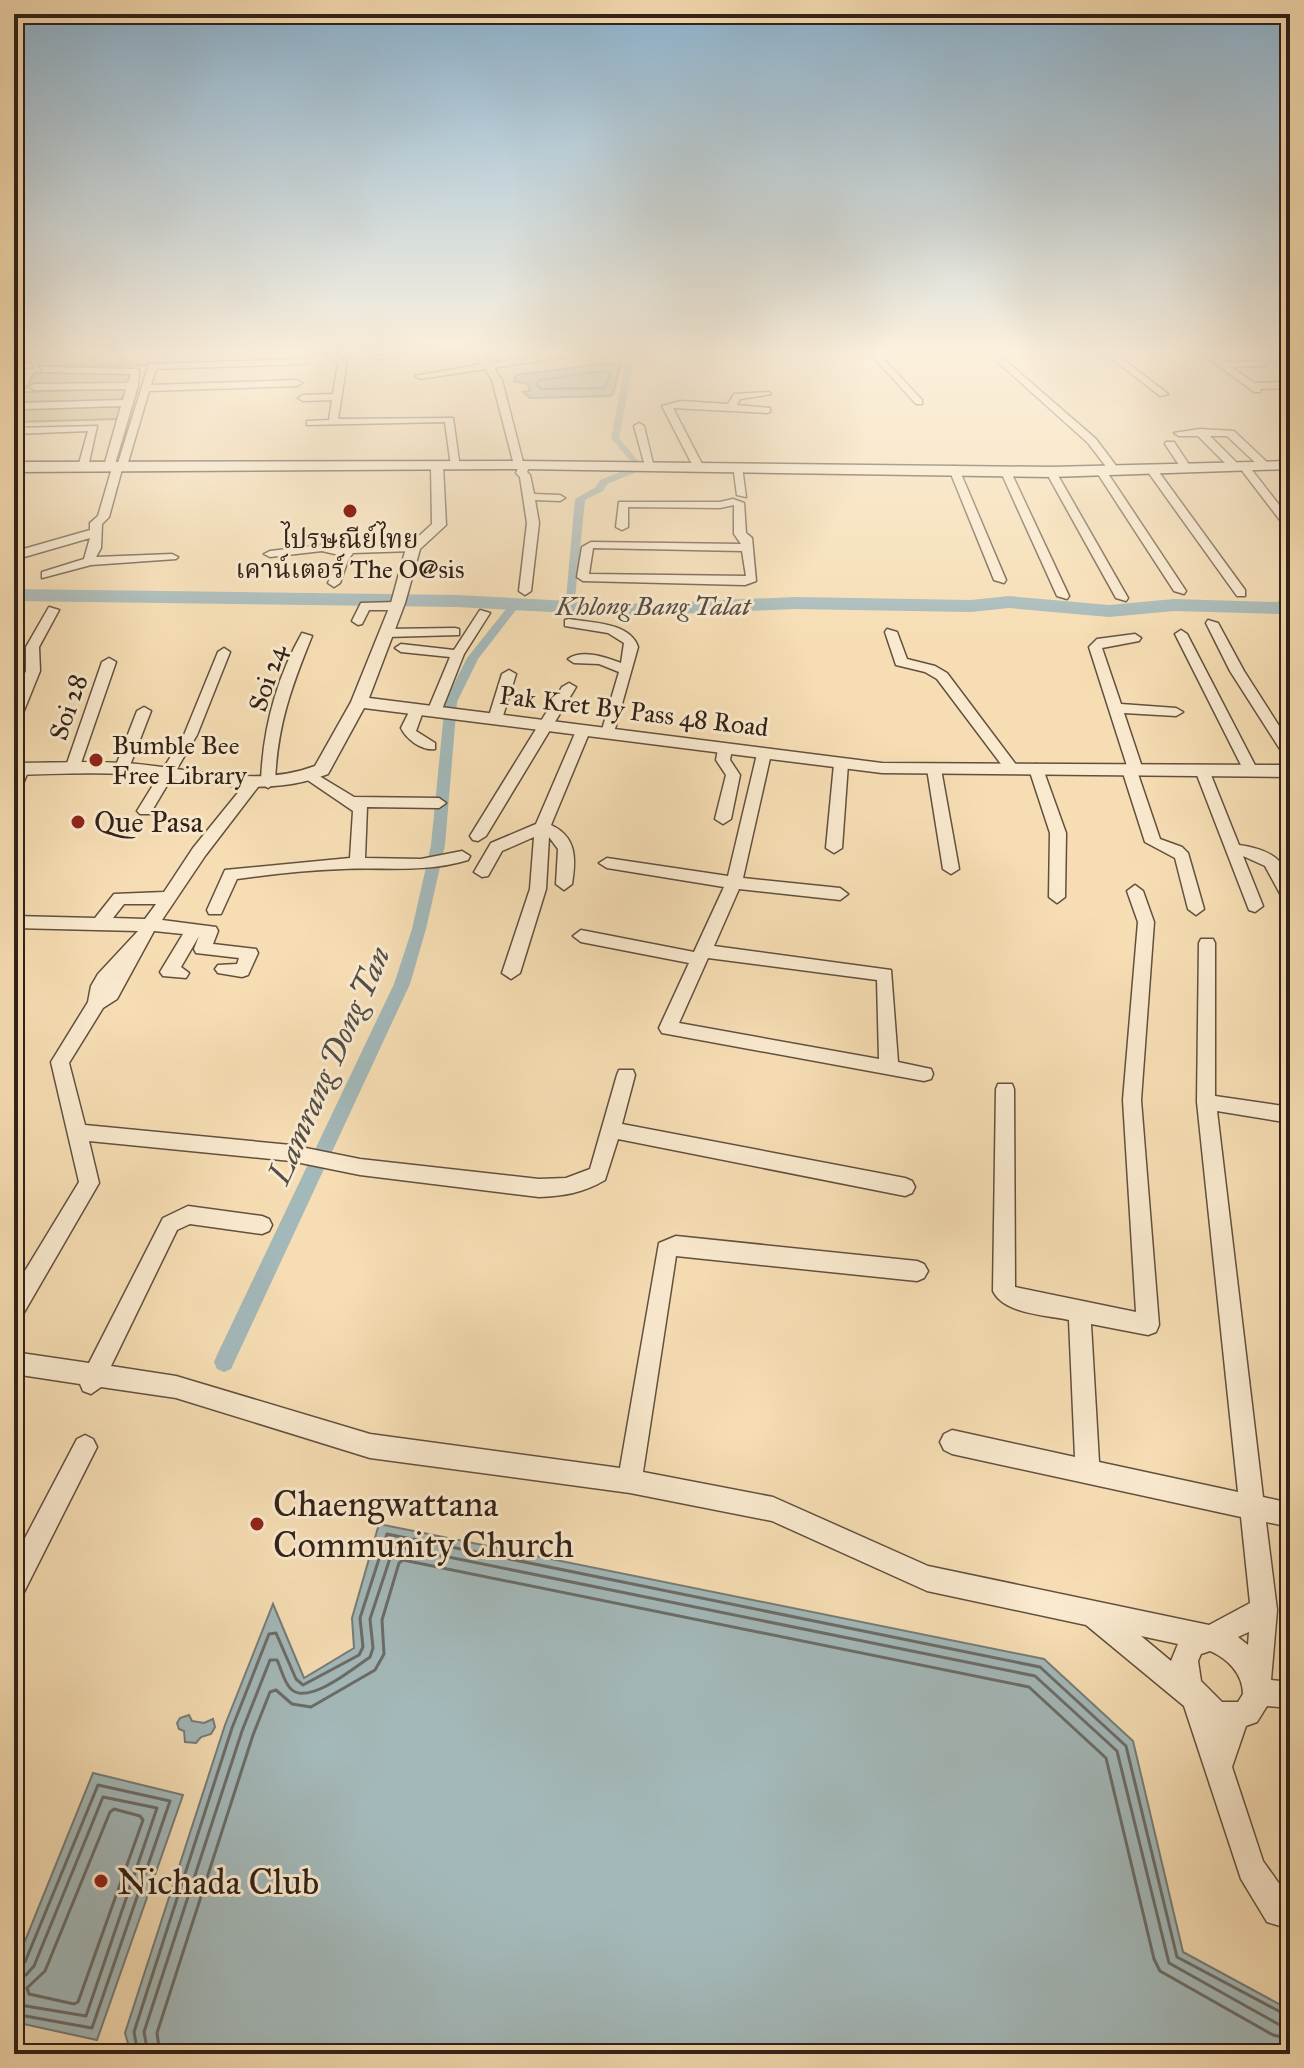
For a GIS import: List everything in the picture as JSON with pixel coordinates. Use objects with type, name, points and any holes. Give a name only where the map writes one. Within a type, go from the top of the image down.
[{"type":"main road","points":[[14,467],[698,466],[1051,472],[1239,467],[1270,469],[1290,465]]},
{"type":"street","points":[[83,467],[88,449]]},
{"type":"street","points":[[116,466],[119,449]]},
{"type":"street","points":[[89,561],[123,449]]},
{"type":"street","points":[[454,449],[456,466]]},
{"type":"street","points":[[518,449],[533,523],[525,591]]},
{"type":"street","points":[[645,449],[650,466]]},
{"type":"street","points":[[689,449],[698,466]]},
{"type":"street","points":[[1096,449],[1180,591]]},
{"type":"street","points":[[1173,449],[1187,469]]},
{"type":"street","points":[[1218,449],[1239,467],[1290,526]]},
{"type":"street","points":[[1247,449],[1270,469]]},
{"type":"street","points":[[14,789],[18,769],[122,768],[261,782],[311,776],[322,770],[359,702],[398,601],[413,548],[439,525],[437,466]]},
{"type":"street","points":[[737,467],[740,534],[746,538],[741,548]]},
{"type":"street","points":[[954,469],[1000,580]]},
{"type":"street","points":[[1005,470],[1063,596]]},
{"type":"street","points":[[1152,470],[1241,593]]},
{"type":"street","points":[[1051,472],[1122,598]]},
{"type":"street","points":[[529,497],[560,498]]},
{"type":"street","points":[[622,527],[623,504],[720,505],[738,500]]},
{"type":"street","points":[[1272,503],[1289,503]]},
{"type":"street","points":[[14,557],[31,549],[63,544],[96,532]]},
{"type":"street","points":[[591,545],[741,548],[754,574],[745,581],[583,577],[588,547],[591,545]]},
{"type":"street","points":[[270,554],[331,547],[346,553]]},
{"type":"street","points":[[334,583],[346,553],[355,548],[413,548]]},
{"type":"street","points":[[46,575],[60,566],[89,561],[172,557]]},
{"type":"street","points":[[358,621],[365,606],[398,601]]},
{"type":"street","points":[[14,718],[33,671],[29,663],[30,653],[53,610]]},
{"type":"street","points":[[430,746],[410,733],[408,728],[438,712],[458,654],[484,613]]},
{"type":"street","points":[[612,630],[618,616]]},
{"type":"street","points":[[569,623],[612,630],[630,641],[632,647],[608,733]]},
{"type":"street","points":[[1212,623],[1237,671],[1290,754]]},
{"type":"street","points":[[386,633],[455,632]]},
{"type":"street","points":[[891,632],[901,662],[930,669],[942,676],[1012,769]]},
{"type":"street","points":[[1181,634],[1251,771]]},
{"type":"street","name":"Soi 24","points":[[261,782],[281,695],[306,636]]},
{"type":"street","points":[[1135,638],[1102,642],[1095,647],[1153,842],[1177,851],[1182,857],[1196,909]]},
{"type":"street","points":[[401,648],[458,654]]},
{"type":"street","points":[[145,811],[173,772],[207,703],[224,652]]},
{"type":"street","points":[[574,659],[601,660],[626,670]]},
{"type":"street","name":"Soi 28","points":[[72,769],[109,662]]},
{"type":"street","points":[[495,719],[509,674]]},
{"type":"street","points":[[478,836],[569,687]]},
{"type":"street","name":"Pak Kret By Pass 48 Road","points":[[359,702],[841,764],[934,769],[1290,771]]},
{"type":"street","points":[[1115,708],[1176,712]]},
{"type":"street","points":[[122,768],[144,711]]},
{"type":"street","points":[[511,973],[538,889],[542,827],[583,731]]},
{"type":"street","points":[[723,819],[733,775],[723,760],[725,749]]},
{"type":"street","points":[[764,754],[734,883],[668,1028],[924,1074]]},
{"type":"street","points":[[834,848],[841,764]]},
{"type":"street","points":[[934,769],[951,869]]},
{"type":"street","points":[[1036,769],[1058,833],[1057,897]]},
{"type":"street","points":[[1202,770],[1255,906]]},
{"type":"street","points":[[311,776],[355,802],[363,813],[357,863]]},
{"type":"street","points":[[14,1309],[89,1183],[60,1062],[97,1003],[111,994],[133,958],[136,946],[199,852],[261,782]]},
{"type":"street","points":[[355,802],[439,803]]},
{"type":"street","points":[[482,872],[496,847],[542,827],[556,832],[567,846],[564,884]]},
{"type":"street","points":[[1233,849],[1268,857],[1275,863],[1290,897]]},
{"type":"street","points":[[215,910],[231,874],[357,863],[447,861]]},
{"type":"street","points":[[607,863],[734,883],[840,894]]},
{"type":"street","points":[[1005,1089],[1004,1291],[1011,1297],[1148,1325],[1132,1100],[1146,922],[1135,891]]},
{"type":"street","points":[[99,924],[120,898],[168,898]]},
{"type":"street","points":[[14,922],[150,925],[210,931],[202,949],[250,953],[242,971],[224,969]]},
{"type":"street","points":[[180,973],[169,972],[195,929]]},
{"type":"street","points":[[581,936],[702,955],[885,975],[889,1067]]},
{"type":"street","points":[[1093,1614],[1214,1714],[1236,1717],[1247,1712],[1256,1692],[1264,1610],[1206,1102],[1207,943]]},
{"type":"street","points":[[75,1132],[291,1153],[360,1167],[539,1188],[566,1187],[598,1174],[626,1075]]},
{"type":"street","points":[[1206,1102],[1290,1115]]},
{"type":"street","points":[[612,1130],[905,1187]]},
{"type":"street","points":[[93,1378],[170,1224],[188,1215],[262,1225]]},
{"type":"street","points":[[630,1481],[666,1250],[670,1247],[676,1245],[917,1271]]},
{"type":"street","points":[[1079,1312],[1088,1471]]},
{"type":"street","points":[[14,1363],[93,1378],[176,1387],[370,1446],[630,1481],[773,1509],[927,1578],[1210,1638],[1230,1645],[1241,1655],[1252,1673],[1256,1692]]},
{"type":"street","points":[[952,1442],[1290,1515]]},
{"type":"street","points":[[14,1585],[85,1447]]},
{"type":"street","points":[[1264,1610],[1210,1638],[1198,1640],[1186,1652],[1183,1666],[1185,1680],[1195,1697],[1251,1869],[1278,1911],[1290,1914]]},
{"type":"street","points":[[1256,1692],[1290,1695]]},
{"type":"street","points":[[1218,1766],[1236,1717]]},
{"type":"water","points":[[379,1524],[1044,1659],[1133,1741],[1183,1952],[1290,2010],[1290,2054],[131,2054],[125,2033],[225,1725],[273,1604],[304,1678],[354,1648],[352,1618]]},
{"type":"water","points":[[189,1715],[192,1721],[204,1723],[213,1719],[215,1727],[211,1734],[201,1737],[196,1743],[185,1742],[184,1731],[179,1729],[177,1723],[180,1718]]},
{"type":"water","name":"Nichada Club","points":[[93,1773],[183,1795],[97,2040],[14,2022],[14,1968]]},
{"type":"waterway","points":[[623,449],[634,462]]},
{"type":"waterway","points":[[569,608],[580,499],[600,489],[603,482],[636,469]]},
{"type":"waterway","name":"Khlong Bang Talat","points":[[14,595],[457,601],[627,610],[795,603],[971,606],[1009,602],[1109,611],[1174,605],[1278,608],[1290,604]]},
{"type":"waterway","name":"Lamrang Dong Tan","points":[[224,1362],[402,984],[419,929],[438,845],[451,702],[473,658],[514,606]]},
{"type":"place","name":"ไปรษณีย์ไทย เคาน์เตอร์ The O@sis","points":[[350,511]]},
{"type":"place","name":"Bumble Bee Free Library","points":[[96,760]]},
{"type":"place","name":"Que Pasa","points":[[78,822]]},
{"type":"place","name":"Chaengwattana Community Church","points":[[257,1524]]},
{"type":"place","name":"Nichada Club","points":[[101,1881]]}]
